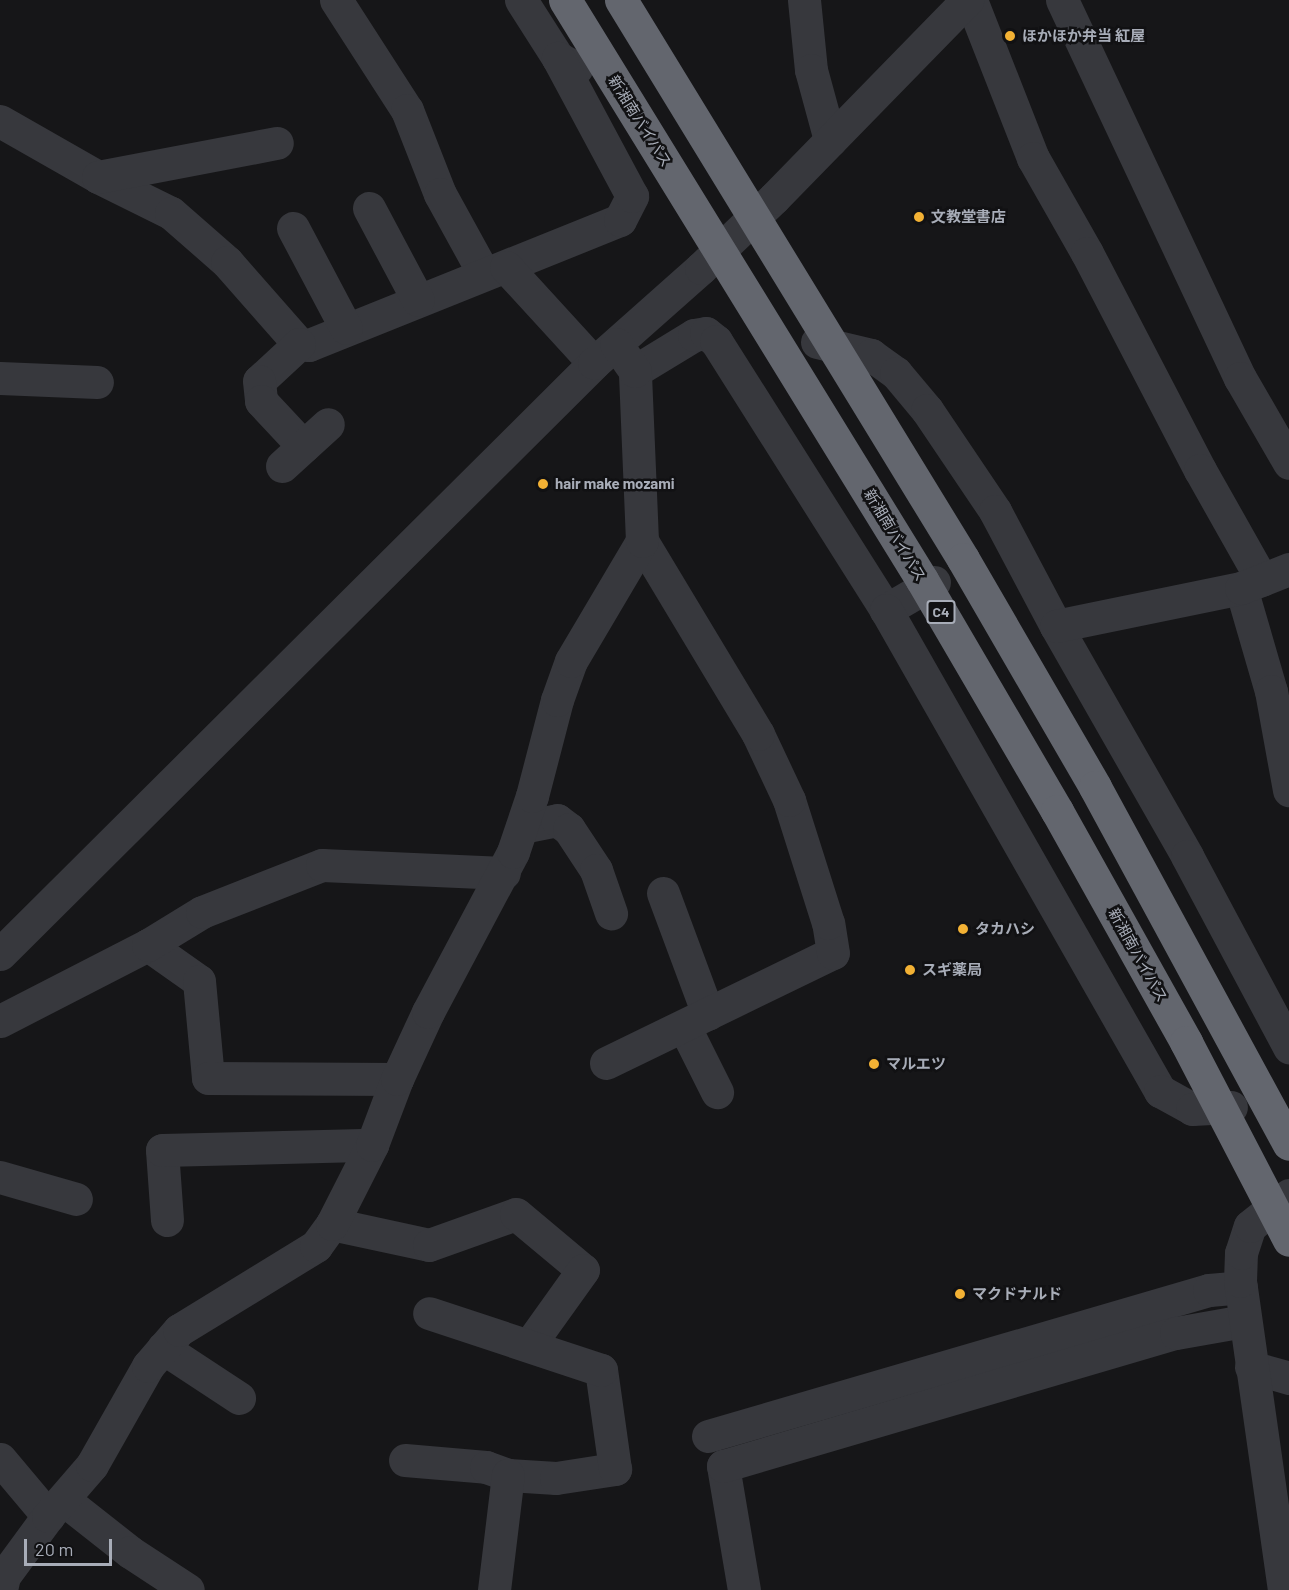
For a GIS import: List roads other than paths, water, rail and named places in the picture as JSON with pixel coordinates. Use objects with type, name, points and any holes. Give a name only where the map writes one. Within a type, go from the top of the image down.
[{"type":"highway","name":"新湘南バイパス","points":[[565,0],[916,570],[1040,780],[1186,1042],[1289,1240]]},
{"type":"highway","points":[[621,0],[963,559],[1095,787],[1289,1144]]},
{"type":"street","points":[[336,0],[407,110],[440,194],[495,270],[605,353],[635,371]]},
{"type":"street","points":[[0,121],[98,177],[171,213],[228,262],[299,344],[309,345],[345,328],[620,220],[632,196],[558,58],[521,0]]},
{"type":"street","points":[[804,0],[811,70],[830,140]]},
{"type":"street","points":[[0,954],[605,353],[701,268],[969,0],[1033,158],[1087,253],[1200,470],[1264,579],[1271,691],[1289,790]]},
{"type":"street","points":[[1062,0],[1240,378],[1289,463]]},
{"type":"street","points":[[558,58],[643,104]]},
{"type":"street","points":[[98,177],[277,143]]},
{"type":"street","points":[[369,208],[418,300]]},
{"type":"street","points":[[293,228],[345,328]]},
{"type":"street","points":[[635,371],[694,335],[706,333],[716,340],[886,610],[1160,1091],[1192,1109],[1231,1107]]},
{"type":"street","points":[[817,342],[871,355],[896,373],[927,410],[995,511],[1056,626],[1187,856],[1289,1047]]},
{"type":"street","points":[[299,344],[259,381],[261,401],[292,456],[328,424]]},
{"type":"street","points":[[606,1063],[833,952],[828,923],[789,800],[758,734],[642,541],[635,371]]},
{"type":"street","points":[[0,378],[97,382]]},
{"type":"street","points":[[1,1590],[4,1576],[92,1465],[148,1366],[179,1330],[316,1246],[332,1224],[372,1145],[397,1079],[428,1012],[504,873],[522,827],[557,700],[571,661],[642,541]]},
{"type":"street","points":[[1056,626],[1264,579]]},
{"type":"street","points":[[886,610],[934,582]]},
{"type":"street","points":[[522,827],[557,820],[569,830],[596,870],[611,913]]},
{"type":"street","points":[[0,1021],[148,945],[202,912],[322,865],[504,873]]},
{"type":"street","points":[[663,893],[717,1092]]},
{"type":"street","points":[[148,945],[199,981],[208,1078],[397,1079]]},
{"type":"street","points":[[167,1220],[162,1150],[372,1145]]},
{"type":"street","points":[[0,1177],[76,1198]]},
{"type":"street","points":[[1284,1590],[1244,1321],[1241,1253],[1250,1226],[1289,1195]]},
{"type":"street","points":[[332,1224],[429,1245],[516,1214],[583,1270],[530,1344]]},
{"type":"street","points":[[708,1436],[1209,1290],[1241,1287]]},
{"type":"street","points":[[405,1460],[486,1467],[508,1475],[556,1478],[615,1468],[601,1370],[530,1344],[429,1313]]},
{"type":"street","points":[[744,1590],[723,1467],[1176,1334],[1244,1321]]},
{"type":"street","points":[[163,1348],[239,1398]]},
{"type":"street","points":[[1251,1367],[1289,1378]]},
{"type":"street","points":[[0,1459],[56,1508],[188,1590]]},
{"type":"street","points":[[494,1590],[508,1475]]},
{"type":"place","name":"ほかほか弁当 紅屋","points":[[1010,36]]},
{"type":"place","name":"文教堂書店","points":[[919,217]]},
{"type":"place","name":"hair make mozami","points":[[543,484]]},
{"type":"place","name":"タカハシ","points":[[963,929]]},
{"type":"place","name":"スギ薬局","points":[[910,970]]},
{"type":"place","name":"マルエツ","points":[[874,1064]]},
{"type":"place","name":"マクドナルド","points":[[960,1294]]}]
